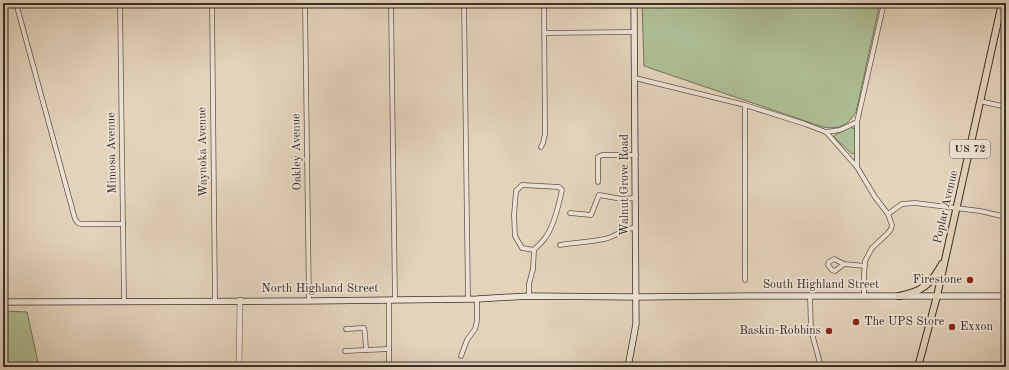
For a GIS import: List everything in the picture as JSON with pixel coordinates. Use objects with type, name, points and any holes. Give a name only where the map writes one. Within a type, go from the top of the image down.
[{"type":"main road","name":"Walnut Grove Road","points":[[628,367],[636,329],[634,3]]},
{"type":"main road","name":"Poplar Avenue","points":[[918,367],[946,257],[1002,3]]},
{"type":"main road","points":[[898,296],[917,291],[930,283],[937,274],[946,257]]},
{"type":"main road","name":"North Highland Street","points":[[3,302],[215,302],[240,300],[309,301],[477,299],[529,296],[636,297]]},
{"type":"main road","name":"South Highland Street","points":[[636,297],[1006,296]]},
{"type":"street","points":[[16,3],[75,219],[81,224],[123,224]]},
{"type":"street","name":"Mimosa Avenue","points":[[120,3],[124,302]]},
{"type":"street","name":"Waynoka Avenue","points":[[212,3],[215,302]]},
{"type":"street","name":"Oakley Avenue","points":[[305,3],[309,301]]},
{"type":"street","points":[[389,367],[392,300],[391,3]]},
{"type":"street","points":[[464,3],[468,299]]},
{"type":"street","points":[[541,147],[545,134],[544,3]]},
{"type":"street","points":[[857,167],[857,122],[884,3]]},
{"type":"street","points":[[545,33],[634,32]]},
{"type":"street","points":[[634,78],[745,105],[826,132],[857,167],[875,197],[892,221],[891,229],[872,248],[865,261],[864,296]]},
{"type":"street","points":[[980,101],[1006,107]]},
{"type":"street","points":[[745,105],[745,280]]},
{"type":"street","points":[[826,132],[840,130],[857,122]]},
{"type":"street","points":[[598,182],[598,157],[602,155],[636,155]]},
{"type":"street","points":[[529,296],[529,284],[533,269],[534,250],[546,238],[550,229],[562,190],[559,187],[522,185],[516,191],[514,214],[515,236],[522,248],[534,250]]},
{"type":"street","points":[[570,213],[591,215],[599,195],[622,199],[636,198]]},
{"type":"street","points":[[888,214],[898,206],[907,203],[919,203],[980,211],[1006,217]]},
{"type":"street","points":[[560,244],[604,239],[615,236],[627,228],[636,228]]},
{"type":"street","points":[[844,264],[864,266]]},
{"type":"street","points":[[810,296],[811,330],[821,367]]},
{"type":"street","points":[[461,356],[467,340],[475,329],[477,321],[477,299]]},
{"type":"street","points":[[239,367],[240,300]]},
{"type":"street","points":[[346,328],[364,328],[366,350]]},
{"type":"street","points":[[345,351],[389,349]]},
{"type":"green space","points":[[642,3],[880,3],[856,112],[850,120],[842,126],[834,128],[823,127],[644,66]]},
{"type":"green space","points":[[850,127],[855,129],[856,151],[852,154],[834,137]]},
{"type":"green space","points":[[3,311],[27,312],[39,367],[3,367]]},
{"type":"place","name":"Firestone","points":[[970,280]]},
{"type":"place","name":"The UPS Store","points":[[856,322]]},
{"type":"place","name":"Exxon","points":[[952,327]]},
{"type":"place","name":"Baskin-Robbins","points":[[829,331]]}]
